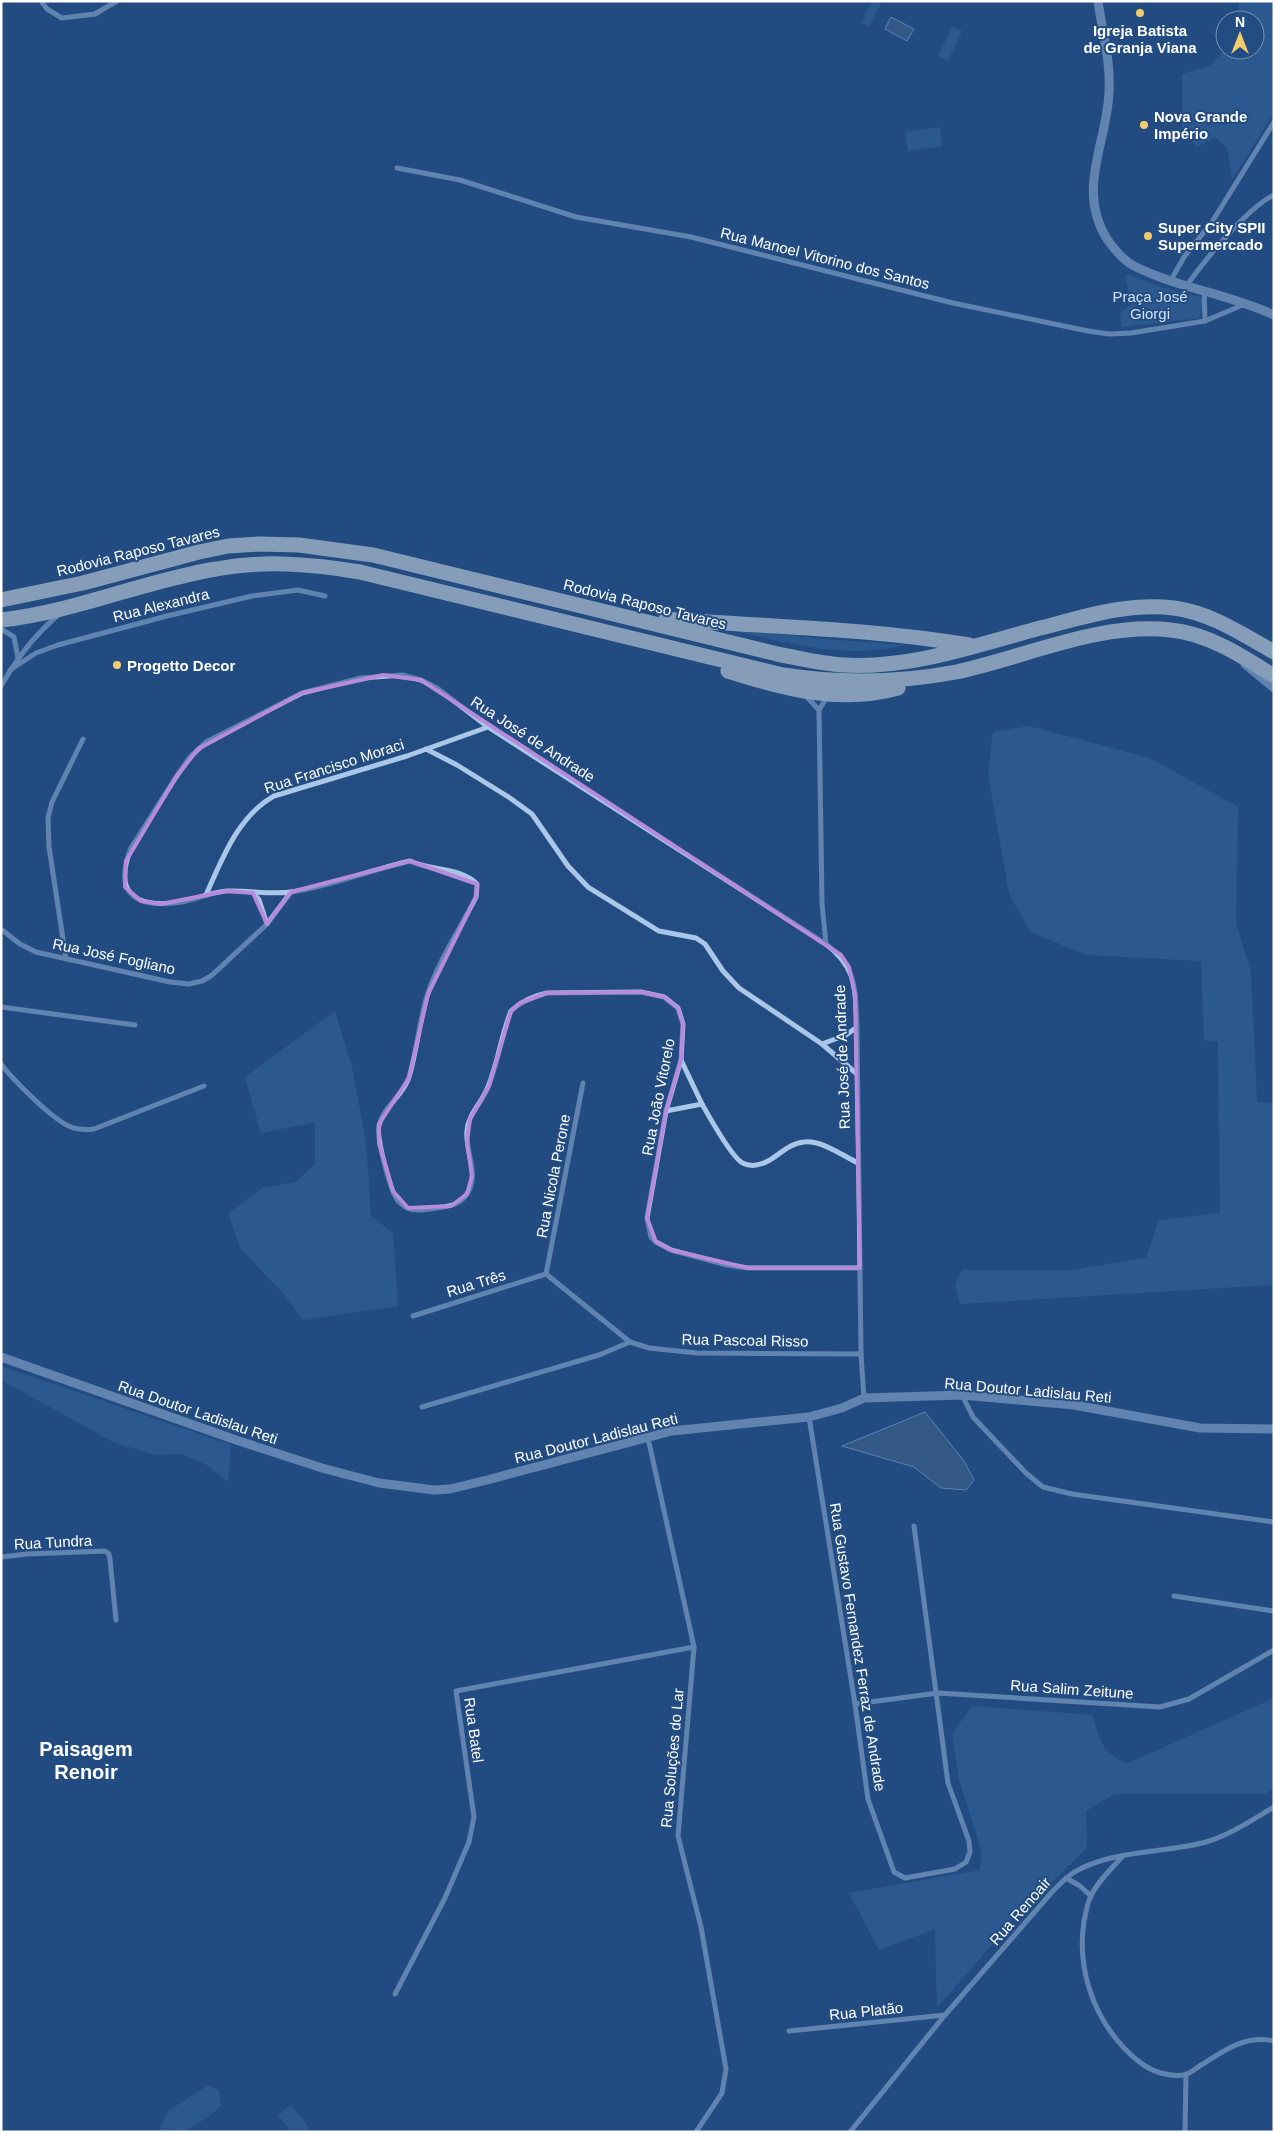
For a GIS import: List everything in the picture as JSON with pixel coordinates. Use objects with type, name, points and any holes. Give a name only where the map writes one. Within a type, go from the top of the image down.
[{"type":"highway","name":"Rodovia Raposo Tavares","points":[[1,600],[83,583],[228,546],[259,544],[316,546],[373,555],[814,662],[845,665],[908,661],[976,646],[1107,611],[1148,607],[1175,608],[1202,615],[1227,625],[1274,652]]},
{"type":"highway","points":[[1,620],[65,609],[216,569],[290,563],[327,566],[360,572],[783,675],[820,680],[884,682],[956,672]]},
{"type":"highway","points":[[618,614],[712,623],[840,630],[924,638],[976,646]]},
{"type":"highway","points":[[661,646],[714,667],[799,690],[828,695],[869,695],[1118,630],[1144,628],[1173,630],[1203,638],[1231,649],[1274,676]]},
{"type":"street","points":[[41,1],[47,9],[62,18],[95,14],[116,1]]},
{"type":"street","points":[[1098,1],[1110,90],[1104,126],[1095,161],[1095,217],[1112,247],[1127,262],[1136,267],[1171,280],[1248,303],[1274,314]]},
{"type":"street","points":[[1171,280],[1184,257],[1217,214],[1274,122]]},
{"type":"street","name":"Rua Manoel Vitorino dos Santos","points":[[397,168],[460,180],[576,217],[691,237],[954,303],[1088,331],[1109,334],[1205,321],[1248,303]]},
{"type":"street","points":[[1187,285],[1199,268],[1230,233],[1264,199],[1274,195]]},
{"type":"street","points":[[1204,290],[1205,321]]},
{"type":"street","name":"Rua Alexandra","points":[[10,670],[36,653],[58,645],[252,596],[298,590],[325,596]]},
{"type":"street","points":[[1,686],[18,658],[34,637],[65,609]]},
{"type":"street","points":[[1,629],[14,636],[18,658]]},
{"type":"street","points":[[1231,649],[1255,674],[1274,688]]},
{"type":"street","name":"Rua José de Andrade","points":[[410,861],[291,892],[253,893],[227,891],[174,903],[161,904],[141,901],[131,895],[125,886],[124,876],[126,861],[131,848],[190,757],[206,742],[302,693],[361,678],[402,674],[421,680],[436,688],[488,727],[826,944],[841,955],[849,967],[855,995],[861,1354],[864,1398]]},
{"type":"street","points":[[799,690],[810,698],[819,710]]},
{"type":"street","points":[[826,944],[822,903],[819,710],[828,695]]},
{"type":"street","name":"Rua Francisco Moraci","points":[[206,895],[224,854],[250,814],[262,803],[274,796],[426,749],[488,727]]},
{"type":"street","points":[[66,959],[49,847],[48,818],[52,802],[83,739]]},
{"type":"street","points":[[426,749],[457,765],[532,814],[568,866],[588,887],[659,931],[696,938],[705,944],[727,975],[739,988],[822,1044],[857,1074]]},
{"type":"street","name":"Rua João Vitorelo","points":[[410,861],[472,879],[477,884],[478,890],[428,994],[409,1078],[403,1091],[384,1113],[379,1124],[379,1143],[393,1191],[399,1201],[408,1208],[418,1210],[451,1206],[461,1201],[467,1194],[472,1176],[467,1142],[470,1119],[489,1086],[511,1011],[520,1003],[532,996],[547,993],[641,992],[664,997],[678,1008],[682,1016],[683,1041],[680,1060],[666,1110],[648,1218],[651,1237],[671,1250],[726,1265],[748,1268],[860,1268]]},
{"type":"street","name":"Rua José Fogliano","points":[[1,929],[20,944],[36,952],[189,984],[202,981],[222,968],[266,924],[291,892]]},
{"type":"street","points":[[253,893],[259,900],[266,924]]},
{"type":"street","points":[[1,1007],[135,1025]]},
{"type":"street","points":[[822,1044],[846,1035],[856,1027]]},
{"type":"street","points":[[680,1060],[702,1104],[734,1155],[742,1162],[751,1165],[761,1164],[783,1150],[806,1142],[819,1144],[858,1163]]},
{"type":"street","points":[[1,1064],[17,1082],[60,1122],[73,1128],[84,1130],[94,1129],[204,1086]]},
{"type":"street","name":"Rua Nicola Perone","points":[[546,1274],[583,1083]]},
{"type":"street","points":[[666,1110],[702,1104]]},
{"type":"street","name":"Rua Três","points":[[413,1316],[546,1274]]},
{"type":"street","name":"Rua Pascoal Risso","points":[[546,1274],[630,1342],[663,1351],[861,1354]]},
{"type":"street","points":[[422,1406],[599,1355],[630,1342]]},
{"type":"street","name":"Rua Doutor Ladislau Reti","points":[[1,1357],[236,1440],[322,1468],[379,1483],[411,1488],[450,1489],[672,1431],[809,1417],[842,1408],[864,1398],[962,1395],[1074,1405],[1200,1428],[1274,1429]]},
{"type":"street","points":[[962,1395],[973,1417],[1026,1473],[1043,1487],[1072,1494],[1274,1522]]},
{"type":"street","name":"Rua Gustavo Fernandez Ferraz de Andrade","points":[[809,1417],[855,1704],[868,1799],[894,1872],[898,1876],[905,1878],[955,1870],[966,1862],[970,1852],[969,1841],[950,1791],[938,1693]]},
{"type":"street","name":"Rua Soluções do Lar","points":[[648,1438],[694,1647],[678,1836],[701,1926],[726,2069],[722,2093],[696,2132]]},
{"type":"street","points":[[914,1526],[938,1693]]},
{"type":"street","name":"Rua Tundra","points":[[1,1557],[27,1554],[105,1552],[109,1554],[116,1620]]},
{"type":"street","points":[[1174,1596],[1274,1611]]},
{"type":"street","name":"Rua Batel","points":[[395,1994],[445,1898],[472,1830],[474,1817],[456,1691],[694,1647]]},
{"type":"street","name":"Rua Salim Zeitune","points":[[855,1704],[938,1693],[1160,1706],[1189,1699],[1274,1650]]},
{"type":"street","name":"Rua Renoair","points":[[850,2132],[945,2015],[1066,1878],[1077,1870],[1099,1861],[1204,1843],[1227,1835],[1274,1807]]},
{"type":"street","points":[[1123,1857],[1104,1877],[1091,1896],[1083,1932],[1082,1954],[1091,1993],[1103,2020],[1117,2040],[1135,2059],[1160,2073],[1186,2074],[1226,2048],[1244,2040],[1265,2039],[1274,2041]]},
{"type":"street","points":[[1066,1878],[1080,1886],[1091,1896]]},
{"type":"street","name":"Rua Platão","points":[[789,2031],[945,2015]]},
{"type":"street","points":[[1185,2132],[1186,2074]]},
{"type":"highlighted area","points":[[383,675],[421,680],[841,955],[849,967],[855,995],[860,1268],[748,1268],[671,1250],[656,1242],[647,1218],[666,1111],[681,1060],[683,1024],[678,1008],[664,997],[641,992],[547,993],[520,1003],[511,1011],[489,1086],[470,1119],[467,1142],[472,1176],[467,1194],[451,1206],[408,1208],[393,1191],[379,1143],[379,1124],[409,1078],[428,994],[476,897],[477,884],[410,861],[291,892],[267,924],[253,893],[227,891],[161,904],[141,901],[125,887],[126,861],[176,777],[198,749],[302,693]]},
{"type":"green space","points":[[872,1],[882,1],[869,27],[861,23]]},
{"type":"green space","points":[[1239,1],[1274,1],[1274,113],[1232,179],[1227,147],[1215,137],[1197,147],[1182,130],[1182,74],[1209,66],[1215,60],[1265,60],[1265,10],[1239,10]]},
{"type":"green space","points":[[952,27],[962,31],[948,61],[938,56]]},
{"type":"green space","points":[[940,127],[942,146],[908,151],[905,132]]},
{"type":"green space","name":"Praça José Giorgi","points":[[1125,275],[1131,275],[1160,287],[1200,297],[1204,302],[1199,318],[1122,327],[1120,313],[1130,305]]},
{"type":"green space","points":[[721,628],[823,639],[906,645],[859,651],[836,650],[790,643]]},
{"type":"green space","points":[[1028,726],[1150,758],[1238,807],[1236,923],[1251,972],[1257,1102],[1274,1103],[1274,1285],[960,1304],[955,1285],[962,1270],[1072,1270],[1146,1258],[1159,1220],[1220,1213],[1218,1042],[1204,1040],[1201,961],[1087,955],[1030,932],[1009,893],[988,775],[993,732]]},
{"type":"green space","points":[[335,1011],[352,1068],[366,1142],[371,1216],[393,1233],[398,1306],[303,1320],[282,1292],[240,1248],[228,1213],[263,1188],[296,1182],[315,1164],[315,1122],[261,1133],[245,1077]]},
{"type":"green space","points":[[1,1366],[231,1445],[228,1482],[207,1465],[181,1454],[155,1455],[113,1442],[1,1380]]},
{"type":"green space","points":[[1274,1698],[1274,1789],[1265,1794],[1114,1794],[1086,1811],[1087,1848],[1014,1919],[937,2008],[935,1929],[879,1950],[849,1893],[980,1870],[982,1853],[959,1779],[952,1734],[972,1706],[1093,1715],[1100,1739],[1106,1749],[1126,1764]]},
{"type":"green space","points":[[208,2085],[219,2090],[221,2106],[184,2132],[159,2131],[168,2111]]},
{"type":"green space","points":[[291,2105],[309,2127],[303,2132],[291,2132],[278,2115]]},
{"type":"shaded area","points":[[891,17],[914,29],[907,41],[885,29]]},
{"type":"shaded area","points":[[925,1412],[964,1461],[974,1480],[966,1490],[941,1488],[914,1467],[842,1446]]},
{"type":"place","name":"Igreja Batista de Granja Viana","points":[[1140,13]]},
{"type":"place","name":"Nova Grande Império","points":[[1144,125]]},
{"type":"place","name":"Super City SPII Supermercado","points":[[1148,236]]},
{"type":"place","name":"Progetto Decor","points":[[117,665]]},
{"type":"district","name":"Paisagem Renoir","points":[[86,1760]]}]
